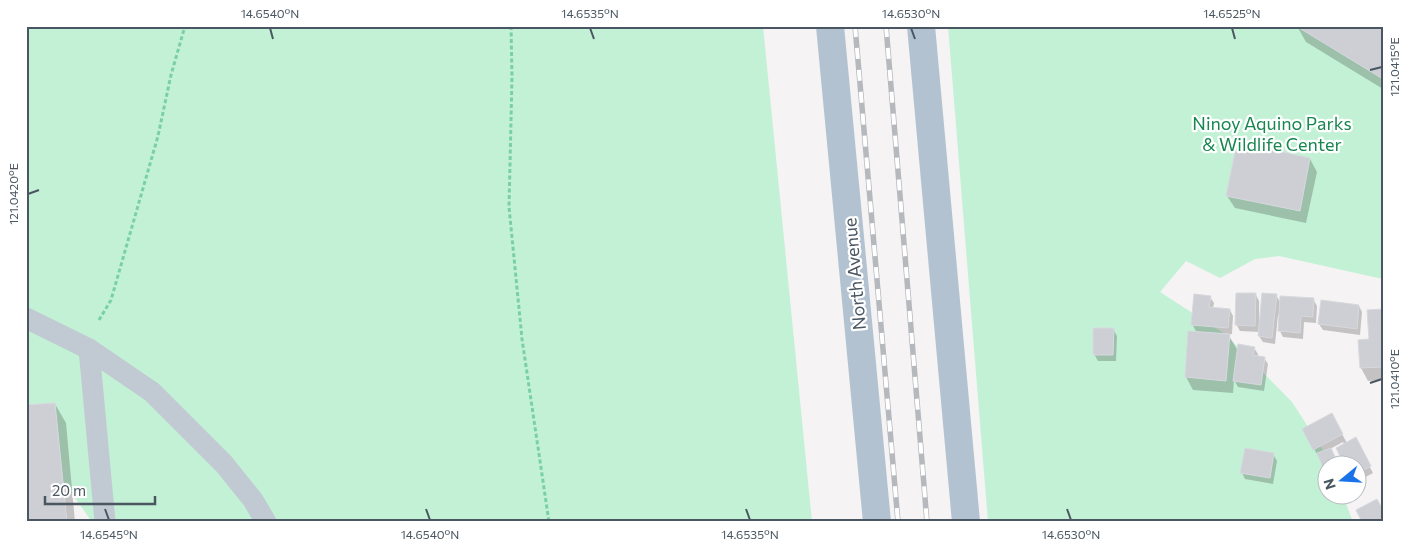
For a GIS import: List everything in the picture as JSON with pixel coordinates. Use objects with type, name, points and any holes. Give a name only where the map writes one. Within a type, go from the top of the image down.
[{"type":"main road","name":"North Avenue","points":[[830,26],[877,522]]},
{"type":"main road","points":[[921,26],[966,522]]},
{"type":"lane","points":[[26,318],[89,349],[152,392],[224,464],[252,500],[266,522]]},
{"type":"lane","points":[[89,349],[105,522]]},
{"type":"path","points":[[89,349],[96,325],[111,300],[158,136],[171,75],[185,26]]},
{"type":"path","points":[[511,26],[512,77],[509,207],[522,339],[549,522]]},
{"type":"green space","points":[[26,26],[763,26],[812,522],[92,522],[63,481],[55,403],[26,405]]},
{"type":"green space","name":"Ninoy Aquino Parks & Wildlife Center","points":[[948,26],[1383,26],[1383,279],[1279,256],[1255,259],[1220,278],[1186,261],[1160,292],[1225,334],[1292,402],[1327,456],[1316,456],[1316,506],[1347,506],[1353,522],[988,522]]},
{"type":"building","points":[[1296,26],[1383,26],[1383,79]]},
{"type":"building","points":[[1237,142],[1310,158],[1300,211],[1226,196]]},
{"type":"building","points":[[1236,293],[1256,293],[1255,326],[1235,325]]},
{"type":"building","points":[[1262,293],[1277,294],[1272,338],[1258,336]]},
{"type":"building","points":[[1194,294],[1211,296],[1209,307],[1230,309],[1228,328],[1191,325]]},
{"type":"building","points":[[1280,296],[1314,298],[1313,317],[1301,316],[1300,333],[1278,331]]},
{"type":"building","points":[[1321,300],[1359,305],[1357,329],[1318,324]]},
{"type":"building","points":[[1383,309],[1383,367],[1360,368],[1358,340],[1369,339],[1367,310]]},
{"type":"building","points":[[1093,328],[1114,328],[1113,355],[1093,355]]},
{"type":"building","points":[[1188,331],[1230,334],[1226,381],[1185,377]]},
{"type":"building","points":[[1238,344],[1255,347],[1253,355],[1265,357],[1261,385],[1233,381]]},
{"type":"building","points":[[55,403],[67,522],[26,522],[26,405]]},
{"type":"building","points":[[1332,413],[1343,434],[1313,450],[1302,429]]},
{"type":"building","points":[[1356,437],[1366,456],[1340,456],[1336,448]]},
{"type":"building","points":[[1245,448],[1274,453],[1270,478],[1240,473]]},
{"type":"building","points":[[1331,448],[1335,456],[1318,456],[1317,453]]},
{"type":"building","points":[[1366,456],[1371,466],[1366,469]]},
{"type":"building","points":[[1377,499],[1383,510],[1383,522],[1362,522],[1356,510]]},
{"type":"railway","points":[[855,26],[898,522]]},
{"type":"railway","points":[[886,26],[927,522]]}]
